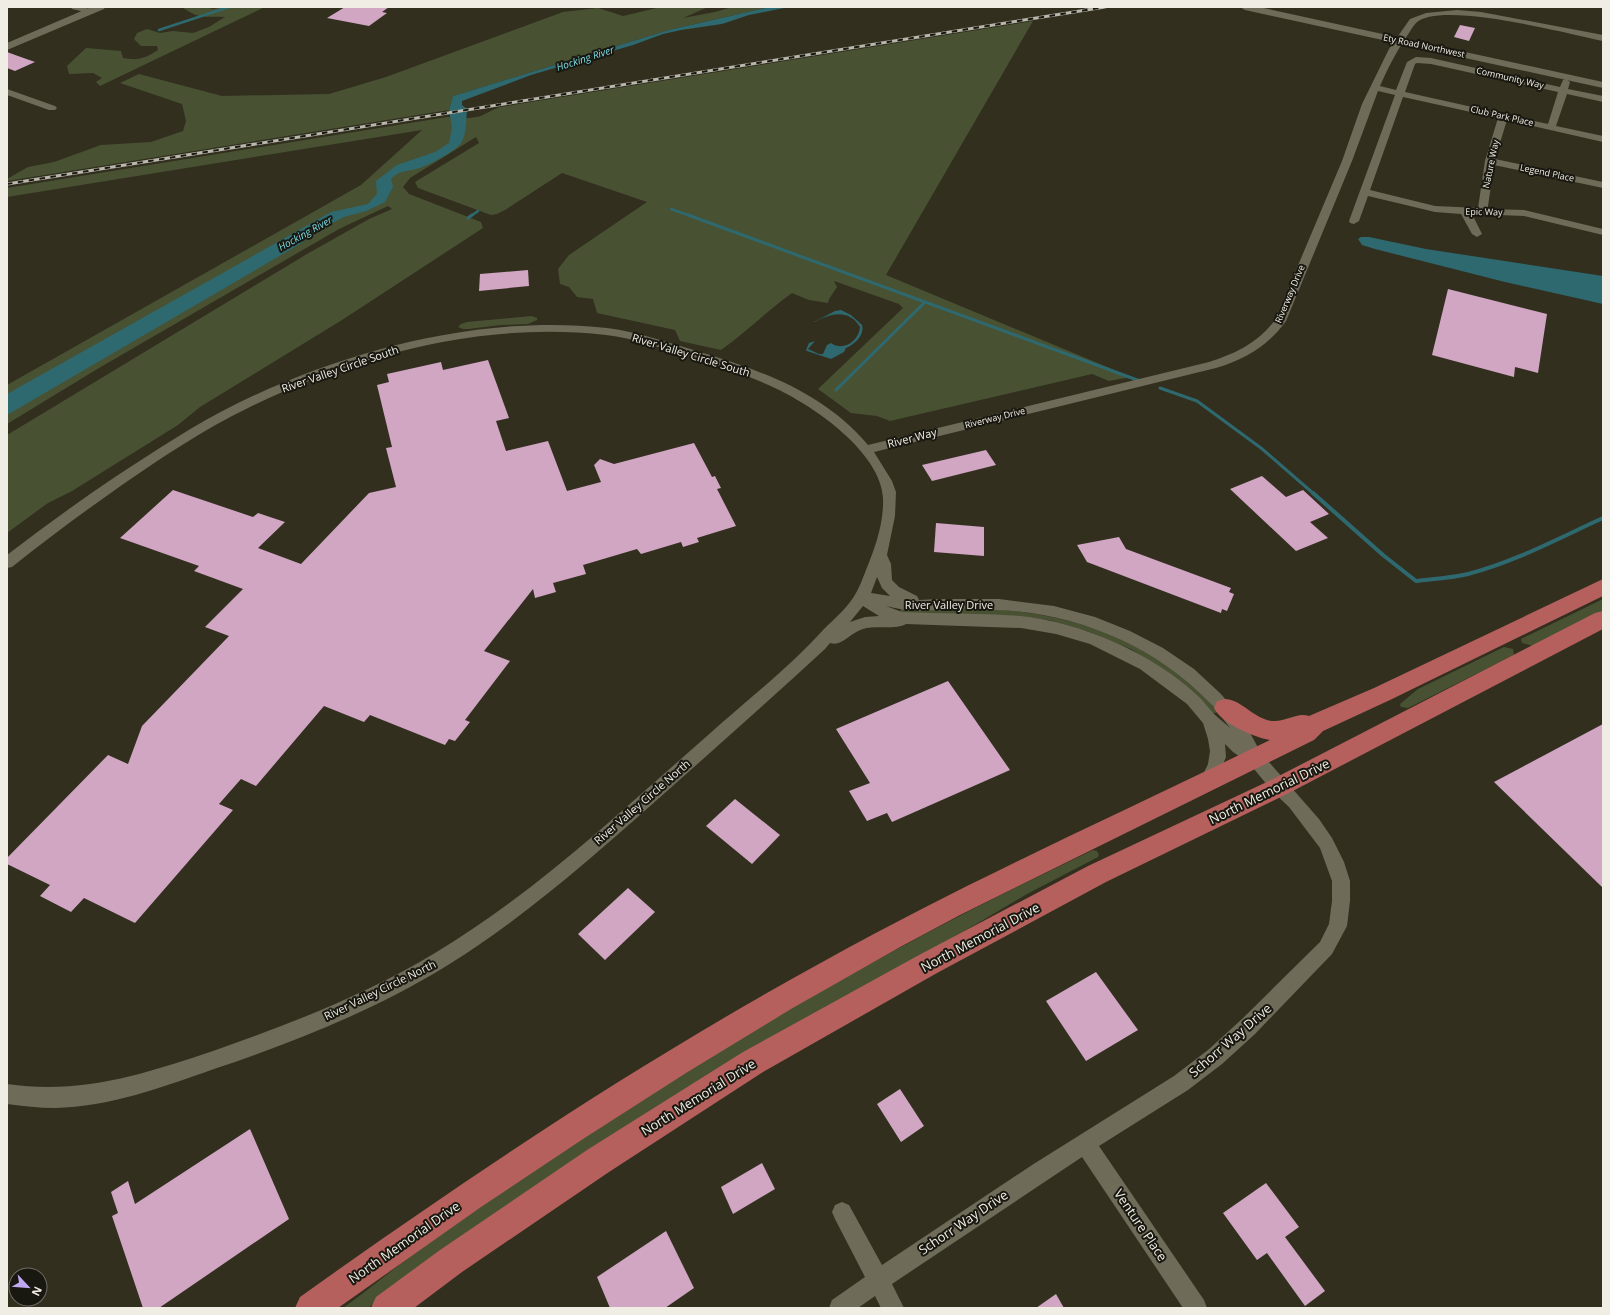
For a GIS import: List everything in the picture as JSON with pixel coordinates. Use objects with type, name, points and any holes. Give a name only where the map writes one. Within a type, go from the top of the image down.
[{"type":"main road","name":"North Memorial Drive","points":[[311,1308],[509,1169],[624,1095],[734,1028],[837,968],[1052,857],[1306,733],[1315,724],[1382,694],[1603,587]]},
{"type":"main road","name":"North Memorial Drive","points":[[387,1308],[451,1261],[598,1161],[753,1062],[928,964],[1097,874],[1279,787],[1603,619]]},
{"type":"main road","points":[[1561,642],[1603,630]]},
{"type":"main road","name":"North Memorial Drive","points":[[1217,714],[1246,721],[1273,730],[1286,730],[1300,724],[1315,724]]},
{"type":"street","points":[[75,7],[89,12]]},
{"type":"street","points":[[7,47],[100,7]]},
{"type":"street","name":"Ety Road Northwest","points":[[1245,7],[1603,84]]},
{"type":"street","name":"Riverway Drive","points":[[960,427],[1212,365],[1244,353],[1261,343],[1272,333],[1280,321],[1347,161],[1367,104],[1398,40],[1413,21],[1426,15],[1457,12],[1481,14],[1603,38]]},
{"type":"street","name":"Community Way","points":[[1400,94],[1411,62],[1416,60],[1431,61],[1603,99]]},
{"type":"street","points":[[1551,128],[1567,77]]},
{"type":"street","name":"Club Park Place","points":[[1375,88],[1603,139]]},
{"type":"street","points":[[7,92],[52,108]]},
{"type":"street","points":[[1354,221],[1400,94]]},
{"type":"street","name":"Nature Way","points":[[1484,211],[1483,206],[1490,161],[1503,117]]},
{"type":"street","name":"Legend Place","points":[[1490,161],[1603,184]]},
{"type":"street","name":"Epic Way","points":[[1365,192],[1435,209],[1464,212],[1484,211],[1524,213],[1603,232]]},
{"type":"street","points":[[1464,212],[1477,234]]},
{"type":"street","name":"River Valley Circle South","points":[[7,562],[63,519],[197,431],[243,406],[306,379],[373,356],[421,343],[480,333],[524,329],[581,330],[619,334],[664,344],[749,372],[800,395],[815,404],[842,425],[865,450],[879,469],[888,489],[887,512],[880,556],[875,563],[868,584],[861,598]]},
{"type":"street","name":"River Way","points":[[865,450],[960,427]]},
{"type":"street","name":"River Valley Circle South","points":[[880,556],[885,562],[884,579],[887,586],[893,591],[914,600],[937,604]]},
{"type":"street","name":"River Valley Drive","points":[[861,598],[881,599],[912,607],[924,607],[937,604],[1019,606],[1060,613],[1097,622],[1146,645],[1189,675],[1217,714],[1218,726],[1239,747],[1255,758]]},
{"type":"street","name":"River Valley Drive","points":[[861,598],[891,615],[915,620],[1037,624],[1082,635],[1113,647],[1154,671],[1192,700],[1217,714]]},
{"type":"street","name":"River Valley Circle North","points":[[7,1094],[55,1099],[94,1094],[131,1086],[233,1053],[305,1026],[353,1006],[400,983],[485,931],[522,904],[614,827],[820,645],[825,637],[845,618],[861,598]]},
{"type":"street","name":"River Valley Circle North","points":[[820,645],[832,642],[856,624],[874,621],[915,620]]},
{"type":"street","name":"River Valley Drive","points":[[1208,781],[1218,760],[1219,750],[1216,736],[1217,714]]},
{"type":"street","name":"Schorr Way Drive","points":[[840,1308],[878,1280],[1010,1191],[1181,1083],[1215,1057],[1248,1027],[1306,970],[1326,948],[1338,926],[1341,901],[1341,881],[1335,862],[1326,843],[1313,824],[1255,758]]},
{"type":"street","name":"Venture Place","points":[[1085,1143],[1196,1308]]},
{"type":"street","points":[[842,1212],[893,1308]]},
{"type":"green space","points":[[182,7],[205,7],[213,9],[222,7],[265,7],[100,86],[96,82],[102,78],[93,73],[69,74],[67,66],[86,48],[121,51],[123,58],[142,58],[158,50],[157,46],[141,46],[134,39],[137,33],[147,29],[160,33],[173,31],[193,33],[209,27],[225,17],[198,16]]},
{"type":"green space","points":[[661,7],[708,7],[683,18],[732,7],[770,7],[669,30],[453,96],[449,110],[7,181],[7,179],[28,167],[54,162],[101,145],[151,142],[183,131],[186,121],[182,104],[120,83],[139,74],[222,96],[329,94],[386,77],[563,12],[598,8],[623,16]]},
{"type":"green space","points":[[1033,21],[886,275],[1131,377],[1109,381],[1092,374],[890,421],[877,416],[851,413],[818,389],[903,308],[899,304],[834,281],[837,287],[828,303],[809,300],[792,293],[721,350],[680,341],[675,330],[597,313],[593,299],[577,297],[569,287],[560,284],[558,269],[569,255],[647,202],[562,173],[505,210],[491,215],[418,188],[415,182],[479,143],[476,137],[410,178],[403,187],[409,194],[481,222],[483,228],[342,320],[200,407],[178,425],[72,491],[48,503],[7,533],[7,435],[307,254],[369,219],[392,209],[388,206],[339,229],[99,368],[7,424],[7,385],[361,185],[422,130],[7,197],[7,188],[447,117],[479,117],[500,107]]},
{"type":"green space","points":[[532,316],[537,318],[537,320],[528,324],[501,325],[468,329],[458,327],[467,322]]},
{"type":"green space","points":[[1603,599],[1603,611],[1533,646],[1522,643],[1521,639]]},
{"type":"green space","points":[[901,609],[971,609],[1013,611],[1054,618],[1095,629],[1135,645],[1170,666],[1219,711],[1213,714],[1163,669],[1131,649],[1087,631],[1049,620],[1013,616],[899,613]]},
{"type":"green space","points":[[1504,647],[1513,649],[1514,655],[1408,708],[1401,707],[1400,704],[1418,689]]},
{"type":"green space","points":[[1093,850],[1097,851],[1099,855],[1098,857],[1027,894],[946,942],[465,1239],[368,1308],[343,1308],[488,1201],[610,1119],[672,1080],[798,1004],[862,968],[988,901]]},
{"type":"water","name":"Hocking River","points":[[770,7],[789,7],[749,15],[722,24],[663,34],[633,45],[531,75],[462,101],[462,105],[467,109],[465,131],[461,143],[447,154],[421,168],[394,176],[391,179],[393,187],[385,202],[366,211],[344,217],[315,232],[300,244],[7,415],[7,394],[331,212],[368,204],[377,194],[376,181],[397,165],[435,152],[449,143],[452,128],[449,110],[453,96],[669,30]]},
{"type":"water","points":[[1361,237],[1369,237],[1426,249],[1603,276],[1603,304],[1505,282],[1375,249],[1362,245],[1358,239]]},
{"type":"water","points":[[841,310],[851,315],[862,325],[863,329],[858,339],[846,348],[844,352],[831,359],[807,351],[806,350],[809,343],[815,341],[808,349],[819,354],[823,354],[827,345],[831,343],[845,346],[854,341],[860,327],[851,317],[839,314],[827,316],[814,322],[835,311]]},
{"type":"building","points":[[345,7],[389,7],[382,12],[387,13],[369,26],[327,18]]},
{"type":"building","points":[[1460,25],[1475,28],[1469,41],[1454,37]]},
{"type":"building","points":[[7,52],[35,62],[15,71],[7,68]]},
{"type":"building","points":[[528,270],[529,286],[479,291],[480,274]]},
{"type":"building","points":[[1448,289],[1547,314],[1538,373],[1515,367],[1514,377],[1432,355]]},
{"type":"building","points":[[488,360],[509,418],[496,421],[506,451],[548,441],[567,491],[601,482],[594,465],[600,459],[614,464],[694,443],[712,477],[715,476],[721,488],[717,489],[736,526],[697,538],[699,542],[683,547],[681,542],[641,554],[637,549],[583,565],[586,574],[553,583],[556,592],[535,598],[533,589],[484,651],[510,661],[465,720],[470,722],[455,741],[449,739],[445,745],[370,715],[364,722],[324,706],[256,786],[241,779],[219,804],[233,810],[135,923],[84,898],[71,912],[40,896],[50,885],[7,864],[7,858],[108,755],[128,764],[142,726],[229,636],[205,627],[243,589],[194,571],[199,566],[120,538],[173,490],[253,517],[258,513],[285,522],[258,548],[301,564],[369,493],[396,487],[386,448],[392,447],[377,385],[389,382],[387,374],[441,362],[443,370]]},
{"type":"building","points":[[986,450],[996,465],[932,481],[922,465]]},
{"type":"building","points":[[1262,476],[1286,497],[1303,490],[1329,514],[1310,522],[1328,538],[1296,551],[1230,489]]},
{"type":"building","points":[[936,523],[984,527],[984,556],[934,552]]},
{"type":"building","points":[[1119,537],[1126,549],[1231,588],[1229,592],[1234,594],[1227,611],[1222,609],[1221,613],[1087,562],[1077,545]]},
{"type":"building","points":[[948,681],[1010,770],[892,822],[887,813],[867,821],[849,791],[870,783],[836,729]]},
{"type":"building","points":[[1603,724],[1603,888],[1494,782]]},
{"type":"building","points":[[735,799],[780,835],[752,864],[706,826]]},
{"type":"building","points":[[628,888],[655,912],[605,960],[578,934]]},
{"type":"building","points":[[1096,972],[1138,1030],[1086,1061],[1046,1001]]},
{"type":"building","points":[[900,1089],[924,1126],[901,1142],[877,1104]]},
{"type":"building","points":[[250,1129],[289,1219],[159,1308],[143,1308],[112,1216],[118,1213],[111,1192],[128,1181],[135,1204]]},
{"type":"building","points":[[762,1163],[775,1189],[733,1214],[721,1187]]},
{"type":"building","points":[[1266,1183],[1299,1227],[1285,1237],[1325,1291],[1305,1306],[1267,1253],[1257,1260],[1223,1213]]},
{"type":"building","points":[[666,1231],[694,1288],[665,1308],[610,1308],[597,1277]]},
{"type":"building","points":[[1056,1294],[1064,1308],[1036,1308]]},
{"type":"waterway","points":[[159,30],[229,7]]},
{"type":"waterway","points":[[671,209],[691,216]]},
{"type":"waterway","points":[[471,216],[478,211]]},
{"type":"waterway","points":[[468,218],[472,215]]},
{"type":"waterway","points":[[688,215],[1140,381]]},
{"type":"waterway","points":[[836,390],[924,303]]},
{"type":"waterway","points":[[1160,388],[1197,401],[1261,448],[1314,494]]},
{"type":"waterway","points":[[1313,493],[1383,555],[1416,581],[1468,574],[1503,563],[1603,518]]},
{"type":"railway","points":[[7,184],[1105,7]]}]
